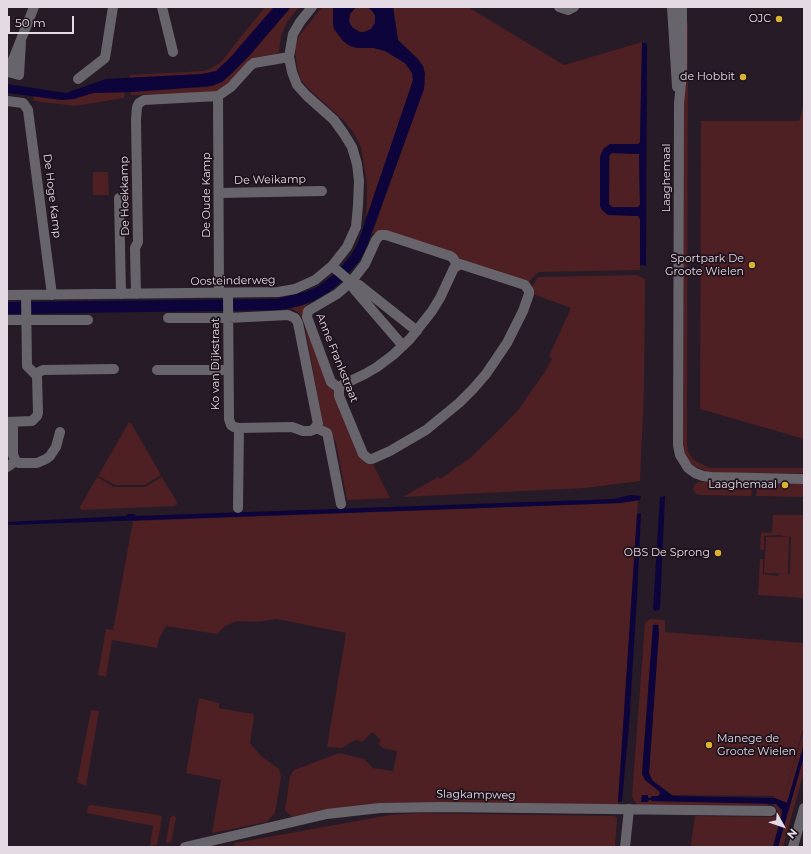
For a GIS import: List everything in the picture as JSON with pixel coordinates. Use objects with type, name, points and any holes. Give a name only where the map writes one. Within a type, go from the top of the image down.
[{"type":"street","points":[[21,43],[34,7]]},
{"type":"street","points":[[78,79],[105,58],[113,7]]},
{"type":"street","points":[[162,7],[173,52]]},
{"type":"street","name":"Oosteinderweg","points":[[7,295],[27,298],[52,295],[225,295],[278,292],[295,289],[314,280],[332,266],[347,247],[356,227],[359,192],[357,164],[352,147],[344,134],[334,120],[297,85],[292,72],[289,57],[292,34],[312,7]]},
{"type":"street","points":[[559,7],[568,10],[574,7]]},
{"type":"street","name":"Laaghemaal","points":[[672,7],[675,74],[679,103]]},
{"type":"street","name":"Laaghemaal","points":[[682,7],[682,74],[679,103],[678,445],[680,455],[688,468],[695,473],[711,478],[804,479]]},
{"type":"street","points":[[218,96],[225,92],[254,63],[289,57]]},
{"type":"street","name":"De Hoekkamp","points":[[136,294],[135,248],[138,242],[136,106],[144,100],[218,96]]},
{"type":"street","name":"De Oude Kamp","points":[[218,96],[219,193],[225,295]]},
{"type":"street","name":"De Hoge Kamp","points":[[7,101],[22,103],[28,110],[52,295]]},
{"type":"street","name":"De Weikamp","points":[[219,193],[322,191]]},
{"type":"street","name":"De Hoekkamp","points":[[119,198],[121,294]]},
{"type":"street","points":[[339,388],[377,367],[403,346],[417,331],[440,298],[454,268],[457,265],[450,256],[386,235],[380,235],[376,240],[365,264],[349,280]]},
{"type":"street","name":"Anne Frankstraat","points":[[349,280],[337,294],[311,309],[307,314],[307,320],[332,382],[339,388],[340,396],[363,454],[369,459],[372,459],[390,451],[426,430],[454,408],[486,374],[509,338],[523,311],[530,294],[530,291],[525,286],[464,264],[457,265]]},
{"type":"street","points":[[332,266],[349,280],[359,285],[417,331]]},
{"type":"street","points":[[349,280],[354,289],[403,346]]},
{"type":"street","name":"Ko van Dijkstraat","points":[[225,295],[228,315],[228,419],[231,425],[239,428]]},
{"type":"street","points":[[27,298],[27,366],[35,374],[37,379],[37,416],[32,421],[10,422],[13,455],[16,461],[22,463],[37,463],[46,459],[56,447],[60,432]]},
{"type":"street","points":[[168,318],[228,315],[288,315],[295,318],[298,323],[317,421],[316,428]]},
{"type":"street","points":[[7,320],[27,317],[88,320]]},
{"type":"street","points":[[35,374],[43,370],[114,369]]},
{"type":"street","points":[[157,370],[228,370]]},
{"type":"street","points":[[238,508],[239,428],[292,427],[310,431],[316,428]]},
{"type":"street","points":[[316,428],[326,433],[328,437],[342,504]]},
{"type":"street","points":[[7,467],[16,461]]},
{"type":"street","name":"Slagkampweg","points":[[185,847],[327,814],[380,808],[441,807],[771,811]]},
{"type":"street","points":[[793,847],[804,808]]},
{"type":"street","points":[[625,847],[629,809]]},
{"type":"shaded area","points":[[362,6],[371,10],[375,19],[371,28],[362,32],[353,28],[349,19],[353,10]]},
{"type":"shaded area","points":[[265,7],[274,7],[229,59],[216,71],[202,74],[130,78],[130,75],[204,71],[212,68],[220,63]]},
{"type":"shaded area","points":[[274,7],[291,7],[249,56],[232,73],[222,82],[212,86],[131,92],[93,93],[74,99],[62,100],[7,93],[7,84],[66,93],[106,79],[202,74],[216,71],[229,59]]},
{"type":"shaded area","points":[[291,7],[299,7],[287,22],[281,36],[279,52],[277,54],[254,58],[225,87],[214,93],[131,95],[131,92],[207,87],[222,82],[249,56]]},
{"type":"shaded area","points":[[322,7],[333,7],[333,23],[364,48],[374,48],[385,51],[405,63],[412,73],[412,86],[366,218],[367,183],[361,147],[353,132],[344,121],[301,80],[297,67],[295,47],[299,36]]},
{"type":"shaded area","points":[[333,7],[356,7],[350,14],[349,22],[353,28],[360,32],[364,32],[371,29],[375,23],[375,15],[368,7],[393,7],[398,40],[418,59],[423,66],[425,74],[424,89],[367,246],[360,260],[341,282],[329,292],[315,300],[300,306],[280,310],[7,314],[7,302],[277,299],[317,287],[335,274],[351,255],[358,243],[413,80],[412,73],[405,63],[385,51],[374,48],[357,48],[350,46],[343,41],[334,29]]},
{"type":"shaded area","points":[[393,7],[468,7],[564,65],[642,42],[640,142],[638,144],[610,144],[601,153],[600,158],[600,206],[602,210],[612,215],[638,216],[640,219],[640,270],[540,272],[536,274],[529,282],[464,261],[385,230],[372,234],[425,83],[412,53],[398,40]]},
{"type":"shaded area","points":[[684,22],[688,22],[688,452],[697,462],[710,468],[804,468],[804,473],[710,473],[694,466],[684,453],[682,444]]},
{"type":"shaded area","points":[[642,42],[647,44],[646,266],[640,265],[640,219],[638,216],[608,215],[600,206],[600,158],[603,149],[610,144],[638,144],[640,142]],"holes":[[[612,153],[639,154],[640,205],[638,207],[612,207],[609,204],[609,156]]]},
{"type":"shaded area","points":[[125,92],[124,98],[75,106],[34,101],[33,96],[62,100],[93,93]]},
{"type":"shaded area","name":"Sportpark De Groote Wielen","points":[[804,104],[804,439],[700,409],[701,121],[799,121]]},
{"type":"shaded area","points":[[610,153],[639,154],[640,205],[638,207],[612,207],[609,204]]},
{"type":"shaded area","points":[[93,172],[108,172],[109,195],[93,195]]},
{"type":"shaded area","points":[[637,275],[645,279],[644,390],[640,481],[585,488],[403,497],[438,477],[440,479],[470,458],[519,409],[546,370],[552,359],[549,356],[571,308],[533,294],[532,287],[538,277]]},
{"type":"shaded area","points":[[308,303],[302,314],[303,318],[334,389],[356,445],[365,463],[373,464],[390,498],[347,500],[336,443],[333,437],[321,427],[322,418],[304,322],[299,313],[291,308]]},
{"type":"shaded area","points":[[129,422],[161,475],[145,485],[115,485],[98,476]]},
{"type":"shaded area","points":[[97,477],[114,487],[145,487],[162,477],[178,504],[174,506],[81,510],[80,507]]},
{"type":"shaded area","points":[[698,482],[731,482],[731,488],[752,489],[751,496],[699,495],[696,494],[693,489],[695,484]]},
{"type":"shaded area","points":[[757,483],[804,484],[804,497],[756,496]]},
{"type":"shaded area","points":[[630,495],[641,496],[640,500],[620,503],[7,525],[7,522],[126,516],[128,514],[135,514],[136,516],[614,499]]},
{"type":"shaded area","points":[[665,496],[660,608],[659,610],[655,611],[653,609],[660,497]]},
{"type":"shaded area","points":[[638,500],[618,805],[459,804],[293,818],[285,810],[290,776],[294,770],[339,753],[364,759],[373,768],[393,771],[397,751],[383,748],[378,744],[381,740],[372,732],[362,742],[357,740],[353,741],[342,748],[327,747],[346,633],[277,619],[255,622],[237,621],[225,626],[217,634],[166,626],[159,639],[157,648],[112,640],[106,677],[98,675],[106,629],[113,630],[133,521],[620,503]]},
{"type":"shaded area","points":[[641,513],[629,726],[622,801],[618,802],[637,514]]},
{"type":"shaded area","points":[[773,515],[804,515],[804,598],[758,595],[760,559],[763,559],[763,574],[779,576],[779,574],[790,574],[791,537],[780,535],[764,536],[764,550],[760,550],[761,532],[772,533]]},
{"type":"shaded area","points":[[766,537],[789,537],[788,574],[764,573]]},
{"type":"shaded area","points":[[650,619],[665,620],[665,632],[804,643],[804,726],[785,795],[804,729],[804,743],[787,803],[774,798],[774,796],[672,795],[653,781],[649,773],[659,626],[656,623],[653,625],[642,774],[645,780],[659,791],[660,794],[658,796],[652,796],[652,798],[641,796],[641,802],[652,800],[768,803],[768,806],[639,806],[635,802],[632,796],[645,623]]},
{"type":"shaded area","points":[[653,625],[658,625],[659,632],[650,776],[653,781],[673,796],[775,798],[787,803],[804,744],[804,756],[778,847],[773,847],[782,810],[776,804],[651,800],[648,802],[641,802],[642,795],[648,795],[648,798],[651,798],[652,796],[658,796],[660,794],[659,791],[645,780],[642,774]]},
{"type":"shaded area","points":[[199,698],[219,703],[219,708],[253,714],[254,717],[250,743],[261,756],[279,769],[281,777],[275,813],[267,822],[212,833],[221,780],[186,773]]},
{"type":"shaded area","points":[[91,710],[99,711],[86,786],[77,782]]},
{"type":"shaded area","points":[[804,756],[804,772],[783,847],[778,847]]},
{"type":"shaded area","points":[[774,803],[778,805],[782,813],[773,847],[693,847],[691,844],[695,816],[778,817],[778,812],[774,806]]},
{"type":"shaded area","points":[[92,805],[159,815],[162,817],[157,845],[150,846],[153,826],[87,813],[88,806]]},
{"type":"shaded area","points":[[419,813],[614,816],[617,818],[615,847],[234,847],[235,843],[390,815]]},
{"type":"shaded area","points":[[174,815],[176,818],[171,842],[166,843],[170,818]]},
{"type":"place","name":"OJC","points":[[779,19]]},
{"type":"place","name":"de Hobbit","points":[[743,77]]},
{"type":"place","name":"Sportpark De Groote Wielen","points":[[752,265]]},
{"type":"place","name":"Laaghemaal","points":[[785,485]]},
{"type":"place","name":"OBS De Sprong","points":[[718,553]]},
{"type":"place","name":"Manege de Groote Wielen","points":[[709,745]]}]
